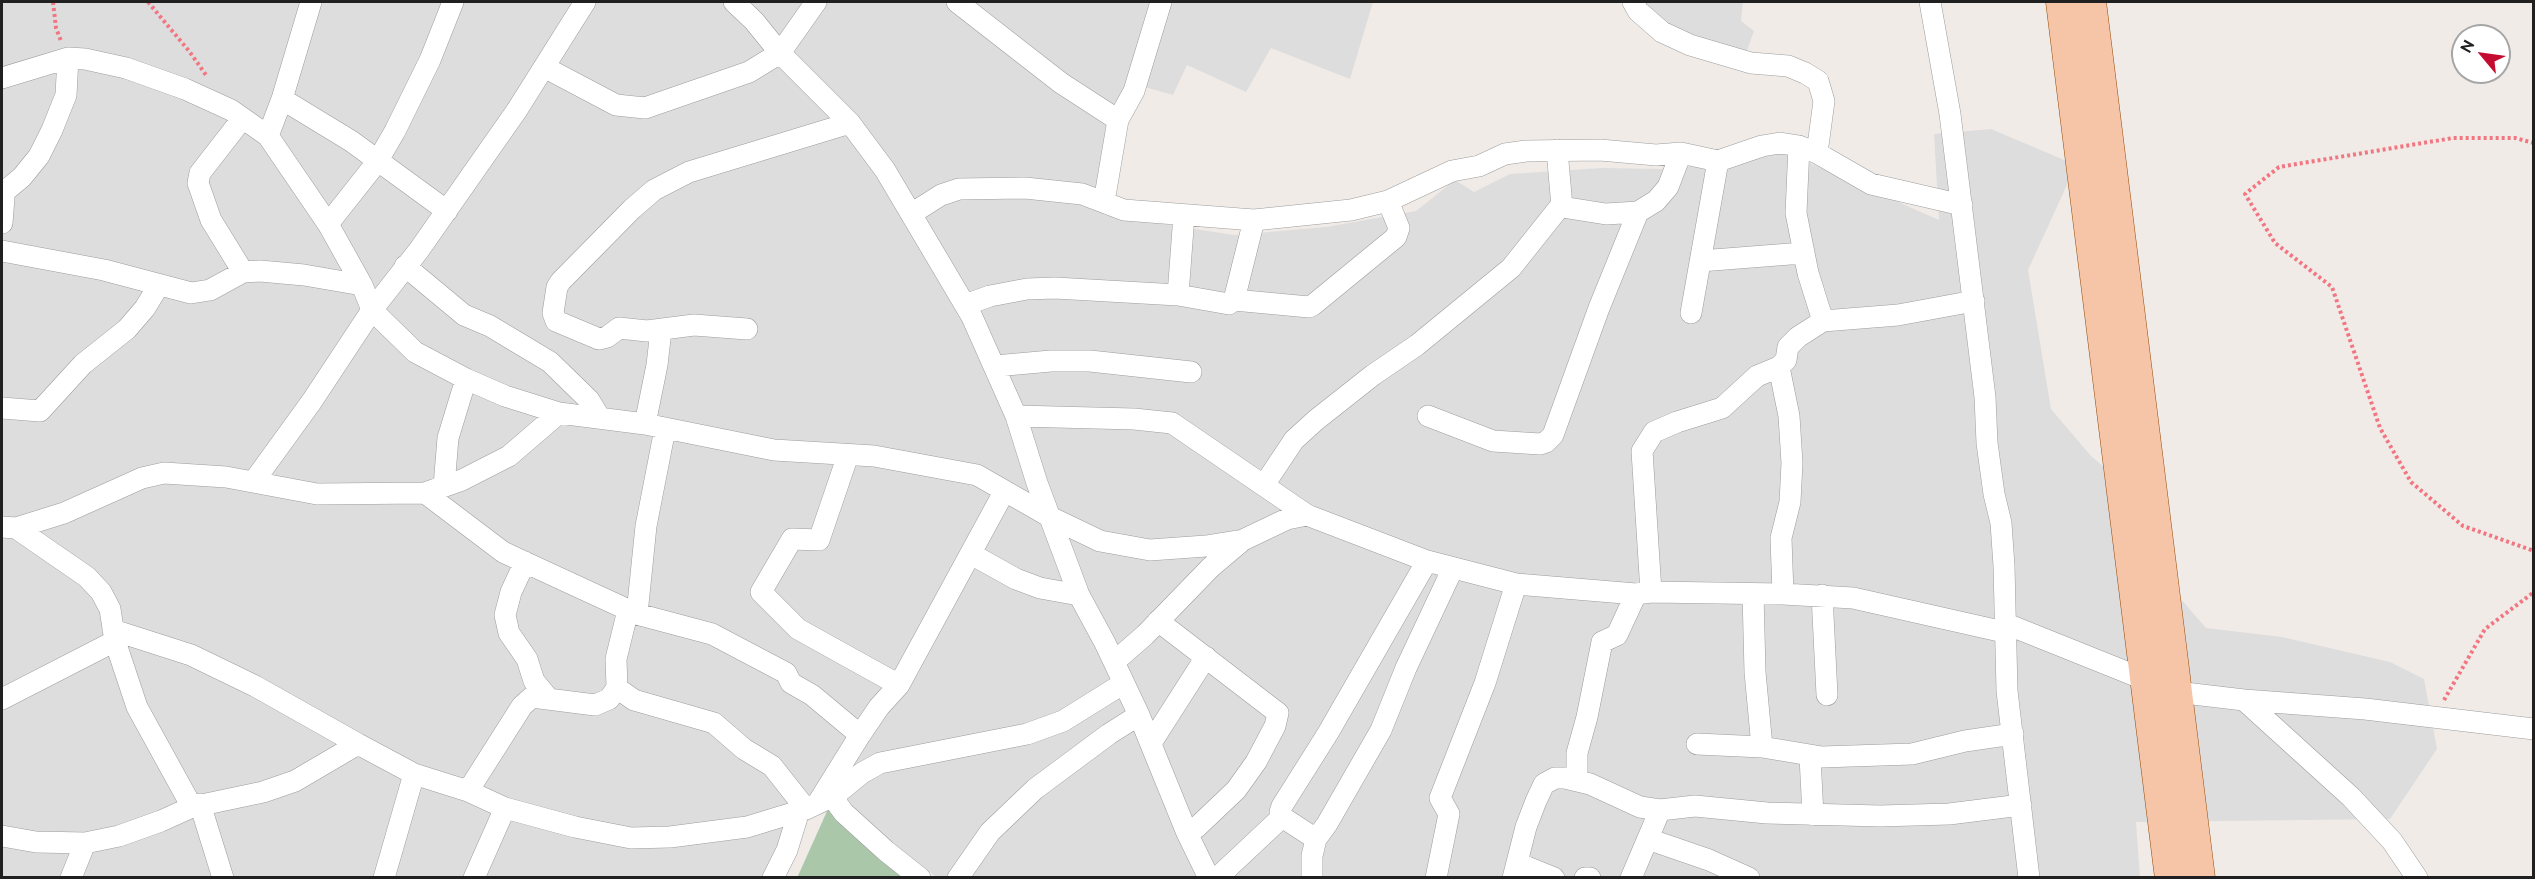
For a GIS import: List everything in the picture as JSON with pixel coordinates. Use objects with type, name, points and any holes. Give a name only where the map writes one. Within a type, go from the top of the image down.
[{"type":"main road","points":[[2062,2],[2171,878]]},
{"type":"main road","points":[[2090,2],[2199,878]]},
{"type":"street","points":[[268,136],[282,99],[311,2]]},
{"type":"street","points":[[328,224],[377,162],[410,102],[453,2]]},
{"type":"street","points":[[254,481],[312,401],[372,310],[447,211],[585,2]]},
{"type":"street","points":[[734,2],[754,21],[780,53],[850,123],[885,170],[965,305],[1016,416],[1037,483],[1079,595],[1139,715],[1187,833],[1209,878]]},
{"type":"street","points":[[544,67],[616,105],[645,108],[749,72],[780,53],[816,2]]},
{"type":"street","points":[[957,2],[980,9],[1061,83],[1118,120]]},
{"type":"street","points":[[1104,202],[1118,120],[1134,91],[1161,2]]},
{"type":"street","points":[[1633,2],[1638,11],[1662,32],[1690,45],[1751,63],[1788,66],[1805,72],[1818,81],[1824,102],[1808,149],[1796,213],[1803,253],[1823,321]]},
{"type":"street","points":[[1930,2],[1950,114],[1985,397],[1987,443],[1994,494],[2001,523],[2007,691],[2029,878]]},
{"type":"street","points":[[2,223],[2,192],[35,162],[52,130],[66,95],[68,58]]},
{"type":"street","points":[[2,78],[68,58],[85,59],[126,68],[185,89],[243,118],[268,136],[328,224],[362,285],[372,310],[415,352],[466,379],[506,396],[559,413],[655,426],[774,450],[874,456],[977,475],[1052,518],[1100,541],[1150,550],[1206,546],[1243,540]]},
{"type":"street","points":[[282,99],[342,135],[447,211]]},
{"type":"street","points":[[243,118],[200,173],[198,183],[211,220],[243,272]]},
{"type":"street","points":[[747,329],[694,325],[661,330],[619,328],[603,339],[556,321],[554,317],[557,287],[632,209],[654,190],[689,172],[850,123]]},
{"type":"street","points":[[910,214],[941,195],[958,189],[1049,190],[1082,194],[1124,210],[1254,220],[1351,210],[1388,201],[1452,171],[1479,166],[1505,154],[1526,151],[1600,150],[1656,155],[1681,153],[1718,161],[1762,146],[1780,143],[1808,149],[1871,184],[1962,205]]},
{"type":"street","points":[[1264,485],[1294,441],[1316,420],[1373,375],[1417,345],[1511,268],[1562,207],[1557,150]]},
{"type":"street","points":[[1562,207],[1606,214],[1638,212],[1656,201],[1668,187],[1681,153]]},
{"type":"street","points":[[1690,313],[1718,161]]},
{"type":"street","points":[[1234,300],[1308,308],[1313,306],[1396,237],[1399,228],[1388,201]]},
{"type":"street","points":[[1428,416],[1493,441],[1540,444],[1553,435],[1599,308],[1638,212]]},
{"type":"street","points":[[1178,295],[1184,215]]},
{"type":"street","points":[[965,305],[990,296],[1026,289],[1055,288],[1178,295],[1229,304],[1234,300],[1254,220]]},
{"type":"street","points":[[2,251],[104,270],[200,294],[243,272],[280,272],[362,285]]},
{"type":"street","points":[[1700,261],[1803,253]]},
{"type":"street","points":[[405,266],[464,315],[490,326],[550,362],[589,400],[600,418]]},
{"type":"street","points":[[2,408],[40,411],[83,363],[127,329],[145,308],[159,285]]},
{"type":"street","points":[[1577,781],[1577,753],[1587,717],[1602,642],[1617,635],[1643,593],[1642,451],[1648,439],[1654,432],[1677,422],[1722,408],[1757,376],[1779,368],[1786,360],[1788,347],[1798,337],[1823,321],[1906,314],[1974,301]]},
{"type":"street","points":[[468,791],[522,706],[532,698],[595,705],[609,699],[616,688],[616,659],[633,612],[646,526],[661,330]]},
{"type":"street","points":[[995,366],[1051,361],[1090,361],[1191,372]]},
{"type":"street","points":[[1779,368],[1789,416],[1792,463],[1790,502],[1781,538],[1783,594]]},
{"type":"street","points":[[434,489],[466,379]]},
{"type":"street","points":[[9,527],[64,513],[152,475],[195,474],[254,481],[317,494],[434,489],[462,480],[509,456],[559,413]]},
{"type":"street","points":[[1016,416],[1134,419],[1172,423],[1307,514],[1427,561],[1516,584],[1643,593],[1822,595],[1881,603],[2004,628],[2176,692],[2435,716],[2534,729]]},
{"type":"street","points":[[848,455],[819,540],[792,539],[761,592],[798,629],[899,685]]},
{"type":"street","points":[[434,489],[503,552],[633,612],[712,634],[786,674],[790,683],[813,695],[860,735]]},
{"type":"street","points":[[773,878],[814,805],[879,707],[899,685],[1004,492]]},
{"type":"street","points":[[1114,662],[1211,567],[1243,540],[1287,519],[1307,514]]},
{"type":"street","points":[[9,527],[95,584],[110,609],[114,635],[137,708],[196,805],[221,877]]},
{"type":"street","points":[[971,554],[1024,582],[1040,588],[1079,595]]},
{"type":"street","points":[[1316,839],[1282,817],[1281,806],[1328,733],[1427,561]]},
{"type":"street","points":[[525,562],[511,592],[504,615],[509,633],[527,659],[534,681],[548,698]]},
{"type":"street","points":[[1312,878],[1312,856],[1316,839],[1381,730],[1406,668],[1453,568]]},
{"type":"street","points":[[1436,878],[1449,814],[1440,798],[1485,683],[1516,584]]},
{"type":"street","points":[[1753,594],[1755,672],[1762,747]]},
{"type":"street","points":[[1822,595],[1827,695]]},
{"type":"street","points":[[1158,621],[1278,713],[1275,726],[1256,762],[1236,790],[1197,827],[1187,833]]},
{"type":"street","points":[[2,699],[114,635],[191,655],[255,687],[414,774],[468,791],[505,808],[575,827],[631,838],[670,837],[747,827],[814,805],[880,763],[1027,734],[1063,721],[1124,683]]},
{"type":"street","points":[[1151,743],[1206,657]]},
{"type":"street","points":[[616,688],[634,700],[714,723],[744,749],[772,766],[814,805],[838,805],[886,851],[920,878]]},
{"type":"street","points":[[2244,700],[2350,797],[2392,841],[2417,878]]},
{"type":"street","points":[[958,878],[990,832],[1035,789],[1109,734],[1139,715]]},
{"type":"street","points":[[1696,744],[1762,747],[1810,757],[1912,754],[1965,741],[2013,734]]},
{"type":"street","points":[[2,836],[36,842],[85,843],[119,836],[196,805],[263,792],[295,781],[358,744]]},
{"type":"street","points":[[1810,757],[1812,814]]},
{"type":"street","points":[[384,878],[414,774]]},
{"type":"street","points":[[1554,878],[1515,870],[1526,826],[1544,784],[1555,778],[1577,781],[1640,807],[1660,810],[1695,807],[1880,816],[1949,814],[2021,806]]},
{"type":"street","points":[[474,878],[505,808]]},
{"type":"street","points":[[1631,878],[1660,810]]},
{"type":"street","points":[[1217,878],[1282,817]]},
{"type":"street","points":[[1648,839],[1709,860],[1749,878]]},
{"type":"street","points":[[71,878],[85,843]]},
{"type":"street","points":[[1585,878],[1590,878]]},
{"type":"path","points":[[53,2],[56,28],[68,58]]},
{"type":"path","points":[[148,2],[207,76]]},
{"type":"path","points":[[2534,143],[2515,138],[2453,138],[2279,167],[2245,194],[2275,243],[2332,287],[2380,428],[2410,482],[2463,526],[2534,551]]},
{"type":"path","points":[[2435,716],[2485,629],[2534,592]]},
{"type":"shaded area","points":[[2,2],[1373,2],[1350,79],[1271,48],[1246,92],[1187,65],[1173,95],[1127,82],[1098,188],[1104,215],[1234,235],[1326,227],[1416,211],[1455,180],[1474,192],[1510,174],[1601,168],[1661,169],[1787,153],[1939,220],[1934,134],[1991,129],[2076,165],[2028,270],[2051,409],[2091,456],[2163,517],[2140,552],[2206,628],[2282,637],[2390,662],[2424,679],[2437,749],[2390,819],[2136,822],[2140,877],[936,877],[845,805],[786,828],[765,877],[2,878]]},
{"type":"shaded area","points":[[1633,2],[1743,2],[1741,21],[1754,31],[1740,70]]},
{"type":"green space","points":[[828,809],[911,878],[797,878]]}]
